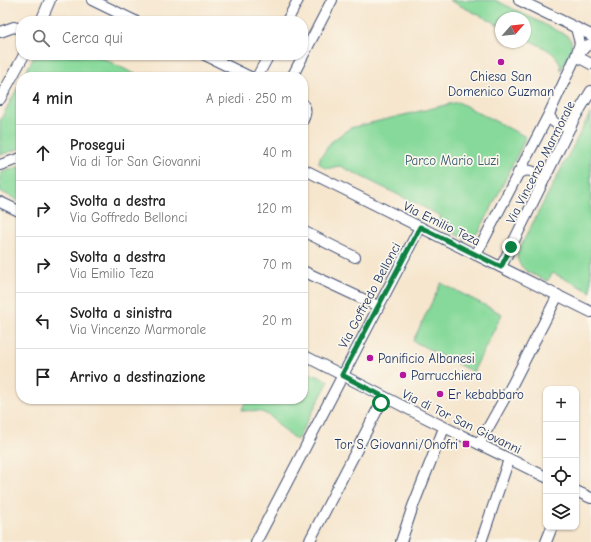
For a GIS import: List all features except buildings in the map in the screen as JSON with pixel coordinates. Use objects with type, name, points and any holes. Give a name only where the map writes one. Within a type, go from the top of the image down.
[{"type":"street","points":[[43,16],[50,0]]},
{"type":"street","points":[[92,0],[125,16]]},
{"type":"street","points":[[290,16],[298,0]]},
{"type":"street","points":[[308,46],[332,0]]},
{"type":"street","points":[[522,1],[591,36]]},
{"type":"street","points":[[0,32],[16,28]]},
{"type":"street","name":"Via Vincenzo Marmorale","points":[[476,255],[549,114],[576,56],[580,43],[576,28]]},
{"type":"street","points":[[591,44],[586,46],[576,56],[591,64]]},
{"type":"street","points":[[0,99],[21,60]]},
{"type":"street","points":[[215,60],[240,72]]},
{"type":"street","points":[[260,72],[266,60]]},
{"type":"street","points":[[295,72],[301,60]]},
{"type":"street","name":"Via Vincenzo Marmorale","points":[[501,267],[571,126],[591,90]]},
{"type":"street","points":[[549,114],[551,120],[556,124],[561,126],[571,126]]},
{"type":"street","points":[[2,165],[16,160]]},
{"type":"street","points":[[518,173],[526,170],[533,171],[540,176],[542,186]]},
{"type":"street","name":"Via Emilio Teza","points":[[308,172],[591,312]]},
{"type":"street","points":[[2,202],[16,209]]},
{"type":"street","name":"Via Goffredo Bellonci","points":[[256,542],[420,227]]},
{"type":"street","points":[[308,234],[355,257]]},
{"type":"street","points":[[308,273],[378,306]]},
{"type":"street","points":[[479,444],[512,385],[558,295]]},
{"type":"street","name":"Via di Tor San Giovanni","points":[[308,358],[444,428],[543,476]]},
{"type":"street","points":[[309,542],[384,397]]},
{"type":"street","points":[[401,542],[413,506],[444,428]]},
{"type":"street","points":[[481,542],[509,459]]},
{"type":"street","points":[[579,492],[591,498]]},
{"type":"street","points":[[546,542],[551,530]]},
{"type":"green space","points":[[449,0],[495,0],[519,12],[495,12],[495,23]]},
{"type":"green space","points":[[531,18],[568,36],[571,49],[561,70],[560,63],[557,58],[531,41]]},
{"type":"green space","points":[[32,60],[106,60],[131,72],[26,72]]},
{"type":"green space","points":[[16,91],[16,150],[0,155],[0,121]]},
{"type":"green space","name":"Parco Mario Luzi","points":[[458,102],[526,137],[488,215],[474,236],[467,238],[459,236],[437,224],[441,216],[340,166],[327,168],[319,163],[320,158],[331,142],[350,128]]},
{"type":"green space","points":[[591,112],[591,292],[553,273],[547,281],[531,274],[520,264],[517,253]]},
{"type":"green space","points":[[16,168],[16,199],[0,191],[0,174]]},
{"type":"green space","points":[[441,283],[502,314],[473,372],[413,341]]},
{"type":"green space","points":[[308,372],[329,381],[297,440],[268,415],[261,412],[241,411],[244,404],[308,404]]},
{"type":"place","name":"Chiesa San Domenico Guzman","points":[[501,62]]},
{"type":"place","name":"Panificio Albanesi","points":[[370,358]]},
{"type":"place","name":"Parrucchiera","points":[[403,375]]},
{"type":"place","name":"Er kebabbaro","points":[[440,394]]},
{"type":"place","name":"Tor S. Giovanni/Onofri","points":[[466,444]]},
{"type":"route","points":[[381,403],[384,397],[342,375],[420,227],[501,267],[511,247]]}]
